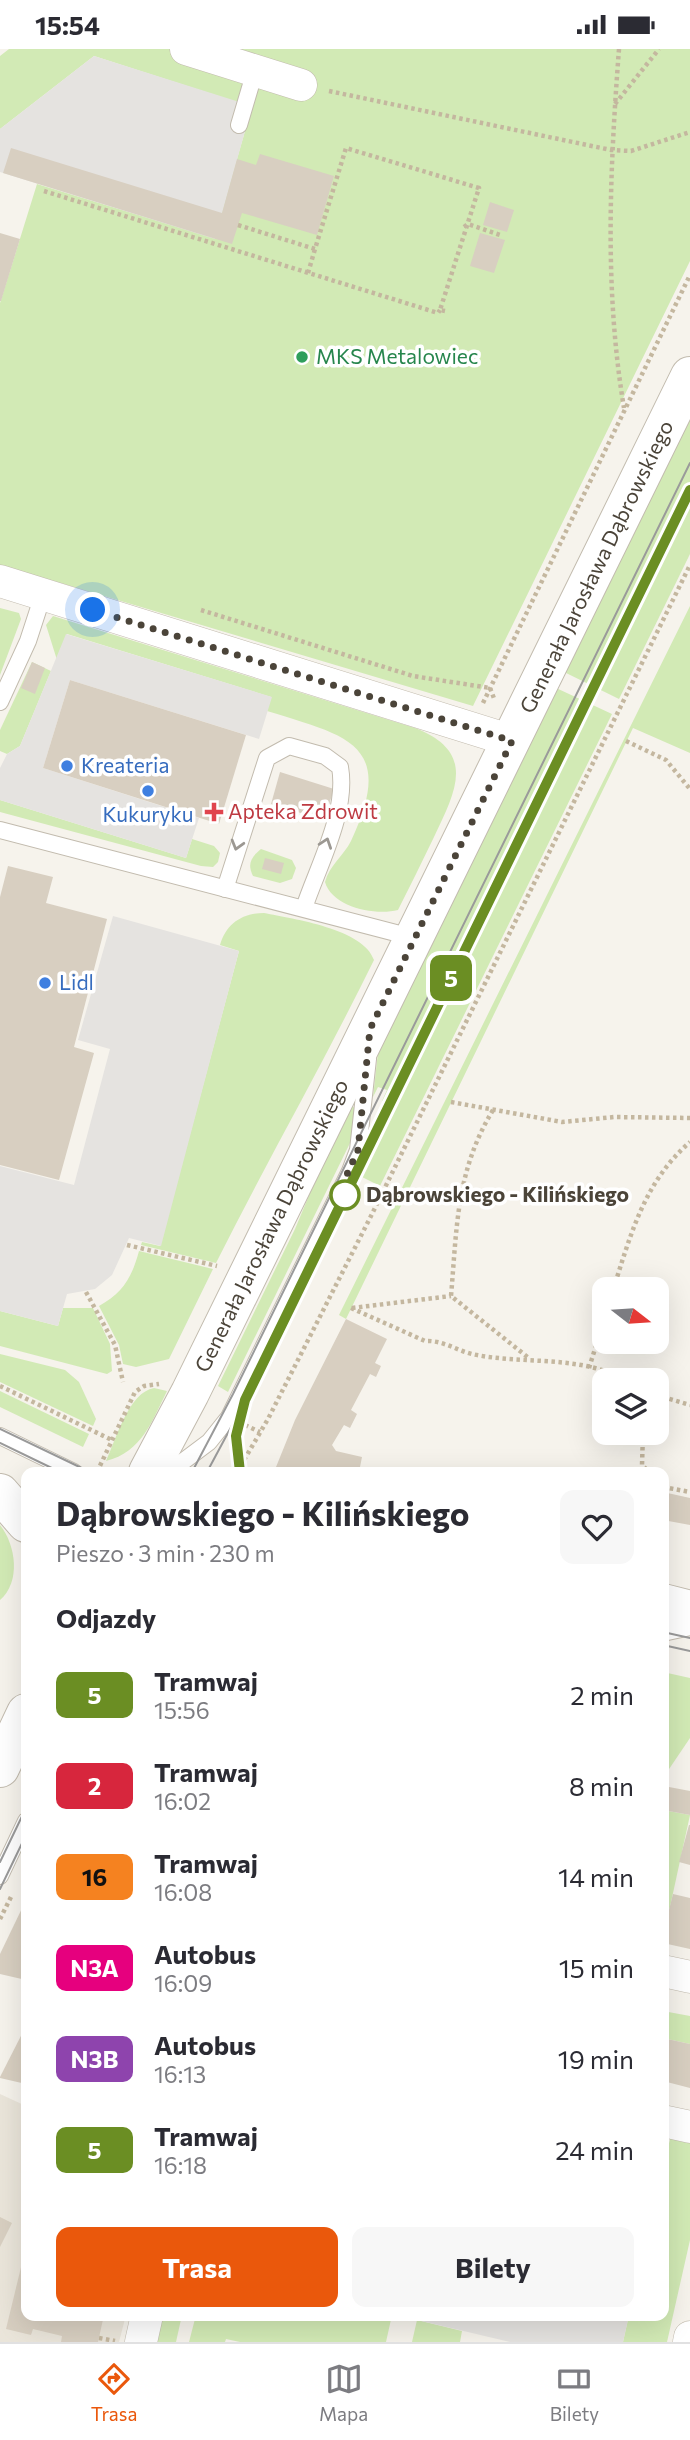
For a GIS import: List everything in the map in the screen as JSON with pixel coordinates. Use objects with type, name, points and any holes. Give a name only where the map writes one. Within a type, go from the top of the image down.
[{"type":"street","points":[[186,49],[302,85]]},
{"type":"street","name":"Generała Jarosława Dąbrowskiego","points":[[151,1467],[187,1401],[690,376]]},
{"type":"street","points":[[0,581],[512,741]]},
{"type":"street","points":[[0,1471],[21,1477]]},
{"type":"street","points":[[0,1493],[21,1517]]},
{"type":"street","points":[[669,1605],[690,1610]]},
{"type":"street","points":[[0,1768],[21,1724]]},
{"type":"street","points":[[669,1972],[690,1977]]},
{"type":"street","points":[[669,2122],[690,2127]]},
{"type":"street","points":[[141,2342],[146,2321]]},
{"type":"street","points":[[689,2342],[690,2337]]},
{"type":"lane","points":[[239,125],[255,71]]},
{"type":"lane","points":[[0,702],[29,641],[43,595]]},
{"type":"lane","points":[[225,889],[261,771],[267,758],[289,746],[325,756],[340,767],[343,783],[332,827],[304,908]]},
{"type":"lane","points":[[0,830],[415,938]]},
{"type":"lane","points":[[175,1467],[209,1441],[229,1417],[355,1159],[362,1119],[370,1029]]},
{"type":"lane","points":[[0,1436],[64,1467]]},
{"type":"lane","points":[[669,1632],[690,1627]]},
{"type":"lane","points":[[0,1876],[21,1832]]},
{"type":"path","points":[[619,49],[611,150],[612,292],[624,410]]},
{"type":"path","points":[[615,104],[659,49]]},
{"type":"path","points":[[302,85],[525,135],[611,150],[631,151],[690,132]]},
{"type":"path","points":[[44,191],[308,273],[438,313],[442,311],[479,188],[345,148],[308,273]]},
{"type":"path","points":[[339,172],[345,174]]},
{"type":"path","points":[[238,225],[315,249]]},
{"type":"path","points":[[466,226],[500,235]]},
{"type":"path","points":[[196,609],[413,676],[490,688],[690,275]]},
{"type":"path","points":[[240,1467],[374,1209],[690,565]]},
{"type":"path","points":[[626,741],[666,760],[690,789]]},
{"type":"path","points":[[451,1102],[562,1122],[614,1117],[690,1118]]},
{"type":"path","points":[[451,1296],[460,1191],[479,1134],[493,1110]]},
{"type":"path","points":[[617,1277],[637,1217],[667,1163],[690,1142]]},
{"type":"path","points":[[127,1245],[221,1268]]},
{"type":"path","points":[[86,1292],[115,1345],[123,1382]]},
{"type":"path","points":[[530,1359],[451,1296],[351,1308],[425,1341],[434,1341],[472,1354],[592,1368]]},
{"type":"path","points":[[589,1368],[593,1355]]},
{"type":"path","points":[[99,1467],[135,1392],[149,1384],[163,1385]]},
{"type":"path","points":[[0,1386],[112,1440]]},
{"type":"path","points":[[669,1399],[690,1405]]},
{"type":"path","points":[[244,1425],[260,1432]]},
{"type":"path","points":[[643,1445],[644,1467]]},
{"type":"path","points":[[669,1488],[690,1492]]},
{"type":"path","points":[[99,2338],[119,2341]]},
{"type":"shaded area","points":[[94,56],[252,106],[215,239],[0,172],[0,129]]},
{"type":"shaded area","points":[[66,634],[272,697],[259,739],[70,680],[43,768],[199,818],[186,858],[0,800],[0,768],[7,754],[20,746]]},
{"type":"shaded area","points":[[113,916],[239,951],[161,1246],[129,1238],[112,1275],[95,1289],[67,1294],[58,1326],[0,1311],[0,1166],[74,1185],[110,1049],[78,1040]]},
{"type":"shaded area","points":[[0,2094],[21,2104],[21,2321],[124,2321],[119,2342],[0,2342]]},
{"type":"shaded area","points":[[421,2321],[628,2321],[623,2342],[510,2342]]},
{"type":"green space","name":"MKS Metalowiec","points":[[9,49],[690,49],[690,261],[473,706],[0,565],[0,303],[37,184],[214,238],[252,107],[94,56],[0,129],[0,56]]},
{"type":"green space","points":[[690,411],[690,554],[619,699],[562,671]]},
{"type":"green space","points":[[690,606],[690,753],[633,728],[346,1319],[339,1315]]},
{"type":"green space","points":[[0,608],[19,613],[21,619],[0,675]]},
{"type":"green space","points":[[53,616],[415,728],[435,738],[447,749],[454,761],[454,789],[442,820],[398,910],[378,912],[356,908],[336,898],[325,882],[351,841],[364,808],[369,783],[366,763],[356,749],[341,737],[320,728],[267,711],[271,697],[67,634],[57,660],[46,625]]},
{"type":"green space","points":[[32,662],[51,671],[20,746],[7,754],[0,751],[0,730]]},
{"type":"green space","points":[[554,687],[612,714],[380,1186],[360,1176],[393,1107],[382,1101],[387,1090],[378,1087],[373,1097],[378,1052]]},
{"type":"green space","points":[[0,800],[186,858],[192,839],[214,846],[220,853],[218,862],[213,867],[201,866],[0,812]]},
{"type":"green space","points":[[261,849],[292,860],[296,868],[292,879],[280,883],[253,876],[251,861]]},
{"type":"green space","points":[[264,913],[309,922],[343,933],[368,949],[374,960],[216,1263],[141,1245],[142,1242],[160,1246],[239,951],[220,945],[226,931],[236,921],[249,915]]},
{"type":"green space","points":[[352,1105],[355,1109],[351,1141],[228,1392],[218,1386],[295,1229],[335,1133]]},
{"type":"green space","points":[[139,1251],[213,1269],[169,1359],[136,1367],[123,1364],[119,1345],[99,1306],[120,1290],[133,1269]]},
{"type":"green space","points":[[63,1308],[93,1308],[110,1344],[112,1371],[107,1374],[0,1346],[0,1311],[58,1326]]},
{"type":"green space","points":[[0,1354],[65,1370],[79,1382],[96,1419],[93,1426],[0,1382]]},
{"type":"green space","points":[[154,1388],[167,1391],[151,1424],[129,1450],[106,1461],[130,1407],[145,1391]]},
{"type":"green space","points":[[0,1391],[89,1434],[83,1447],[0,1407]]},
{"type":"green space","points":[[0,1525],[10,1543],[14,1563],[11,1583],[0,1600]]},
{"type":"green space","points":[[669,1673],[690,1678],[690,1738],[669,1769]]},
{"type":"green space","points":[[669,1811],[690,1815],[669,1911]]},
{"type":"green space","points":[[669,2012],[690,2016],[690,2044],[669,2039]]},
{"type":"green space","points":[[671,2135],[690,2139],[690,2240],[667,2342],[623,2342],[628,2321],[669,2321]]},
{"type":"green space","points":[[162,2321],[181,2321],[176,2342],[157,2342]]},
{"type":"green space","points":[[194,2321],[391,2321],[386,2342],[240,2342],[226,2339],[225,2342],[189,2342]]},
{"type":"green space","points":[[417,2321],[462,2331],[460,2342],[412,2342]]},
{"type":"building","points":[[11,148],[222,213],[237,159],[256,165],[260,154],[334,176],[317,235],[242,213],[232,244],[3,173]]},
{"type":"building","points":[[490,202],[514,210],[507,232],[483,225]]},
{"type":"building","points":[[0,233],[20,239],[1,301],[0,301]]},
{"type":"building","points":[[480,233],[505,240],[494,273],[470,266]]},
{"type":"building","points":[[32,662],[45,668],[35,694],[21,688]]},
{"type":"building","points":[[70,680],[246,735],[219,824],[43,768]]},
{"type":"building","points":[[280,772],[334,789],[324,820],[271,804]]},
{"type":"building","points":[[265,858],[284,863],[281,874],[262,869]]},
{"type":"building","name":"Lidl","points":[[8,866],[53,877],[46,903],[107,919],[74,1047],[94,1053],[59,1180],[0,1165],[0,897]]},
{"type":"building","points":[[346,1319],[387,1339],[375,1363],[381,1366],[376,1377],[370,1374],[351,1410],[357,1414],[350,1428],[344,1425],[332,1445],[336,1451],[362,1457],[360,1467],[276,1467],[295,1420]]},
{"type":"building","points":[[669,1493],[690,1498],[690,1525],[669,1521]]},
{"type":"building","points":[[669,1787],[690,1791],[690,1815],[669,1811]]},
{"type":"building","points":[[690,1825],[690,1865],[679,1862]]},
{"type":"building","points":[[673,1894],[690,1898],[690,1949],[669,1944],[669,1910]]},
{"type":"building","points":[[21,1910],[21,1979],[0,1974],[0,1954]]},
{"type":"building","points":[[21,2036],[21,2083],[0,2077]]},
{"type":"building","points":[[669,2039],[690,2044],[690,2088],[669,2083]]},
{"type":"building","points":[[0,2217],[12,2223],[0,2247]]},
{"type":"building","points":[[21,2267],[21,2321],[103,2321],[98,2342],[61,2342],[62,2336],[33,2329],[31,2335],[6,2329]]},
{"type":"tram line","points":[[195,1467],[233,1394],[690,463]]},
{"type":"tram line","points":[[210,1467],[690,490]]},
{"type":"tram line","name":"5","points":[[238,1467],[236,1436],[245,1400],[690,490]]},
{"type":"tram line","points":[[238,1423],[236,1452],[239,1467]]},
{"type":"tram line","points":[[0,1429],[80,1467]]},
{"type":"tram line","points":[[0,1443],[50,1467]]},
{"type":"tram line","points":[[669,1633],[690,1638]]},
{"type":"tram line","points":[[669,1646],[690,1651]]},
{"type":"tram line","points":[[0,1862],[21,1818]]},
{"type":"tram line","points":[[0,1889],[21,1845]]},
{"type":"place","name":"MKS Metalowiec","points":[[302,357]]},
{"type":"place","name":"Kreateria","points":[[67,766]]},
{"type":"place","name":"Kukuryku","points":[[148,791]]},
{"type":"place","name":"Apteka Zdrowit","points":[[214,812]]},
{"type":"place","name":"Lidl","points":[[45,983]]},
{"type":"place","name":"Dąbrowskiego - Kilińskiego","points":[[345,1195]]},
{"type":"route","points":[[93,610],[447,718],[512,741],[370,1029],[358,1150],[339,1192],[345,1195]]}]
